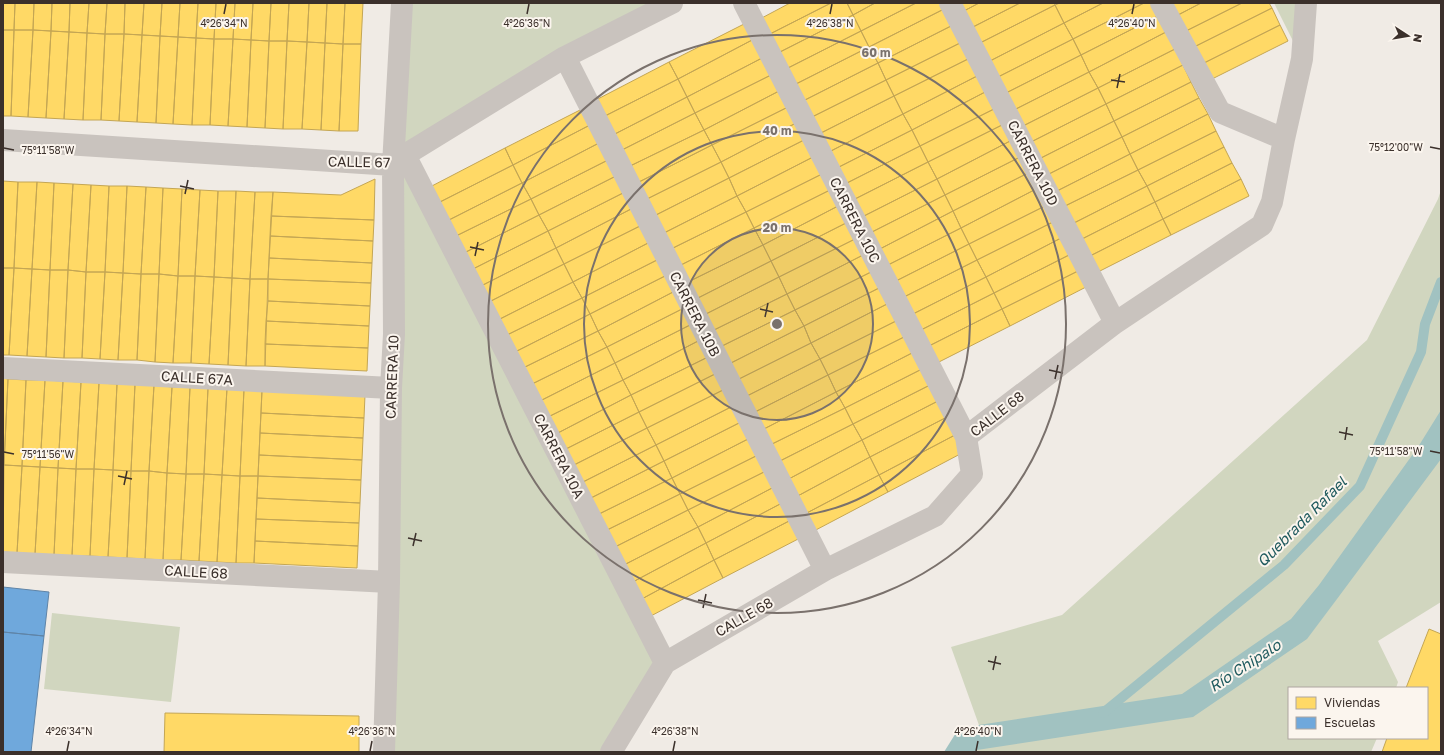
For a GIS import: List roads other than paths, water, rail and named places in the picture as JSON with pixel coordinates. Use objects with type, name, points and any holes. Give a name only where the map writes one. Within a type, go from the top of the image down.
[{"type":"street","name":"CARRERA 10","points":[[384,752],[389,582],[391,388],[399,160],[402,3]]},
{"type":"street","name":"CALLE 67","points":[[3,140],[399,160],[565,57],[672,3]]},
{"type":"street","name":"CARRERA 10C","points":[[744,3],[966,437]]},
{"type":"street","name":"CARRERA 10D","points":[[950,3],[1116,323]]},
{"type":"street","points":[[1161,3],[1220,112],[1284,139]]},
{"type":"street","name":"CALLE 68","points":[[665,663],[825,570],[935,516],[972,474],[966,437],[1116,323],[1262,225],[1272,202],[1302,59],[1306,3]]},
{"type":"street","name":"CARRERA 10B","points":[[565,57],[825,570]]},
{"type":"street","name":"CARRERA 10A","points":[[399,160],[665,663]]},
{"type":"street","name":"CALLE 67A","points":[[3,368],[391,388]]},
{"type":"street","name":"CALLE 68","points":[[3,562],[389,582]]},
{"type":"street","points":[[611,752],[665,663]]},
{"type":"water","name":"Río Chipalo","points":[[1441,410],[1441,459],[1307,639],[1193,717],[977,750],[976,752],[944,752],[959,728],[1182,694],[1291,619],[1319,585],[1418,447]]},
{"type":"waterway","name":"Quebrada Rafael","points":[[1103,713],[1284,565],[1360,486],[1421,352],[1425,324],[1441,282]]}]
